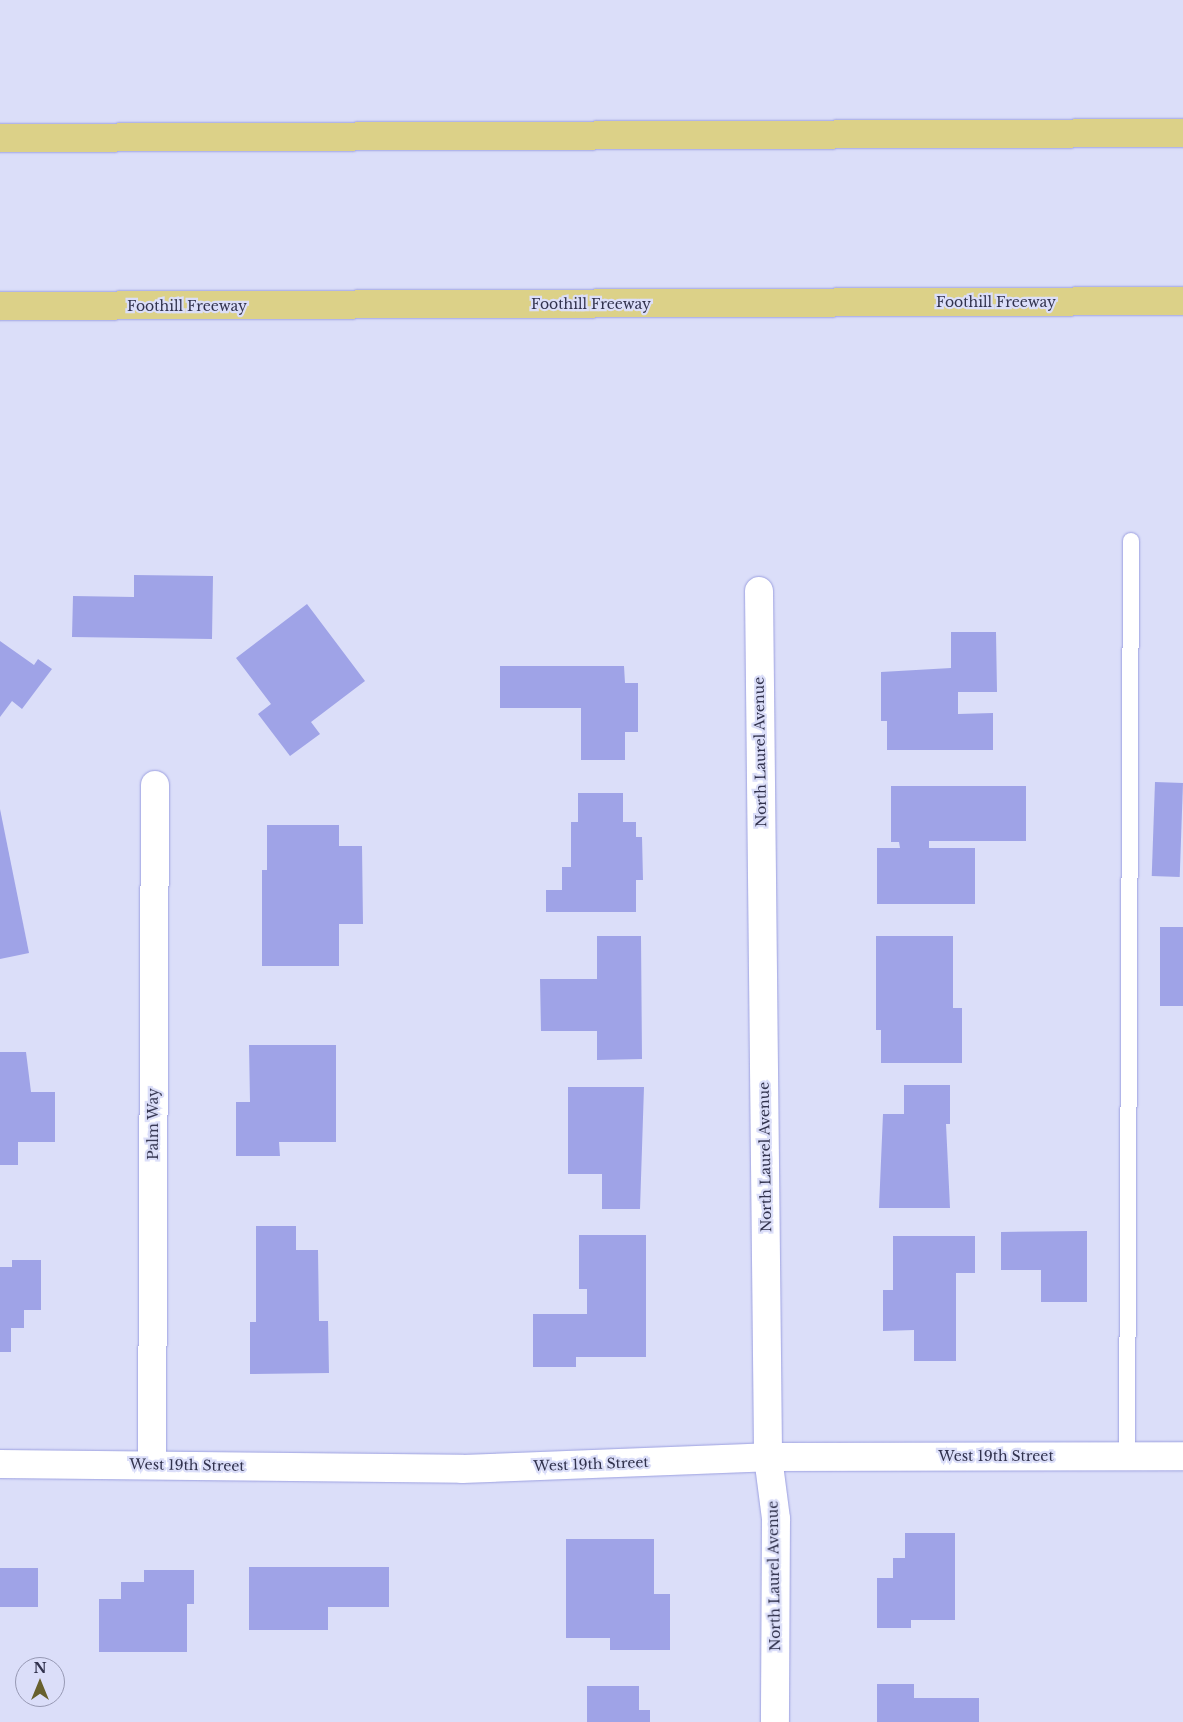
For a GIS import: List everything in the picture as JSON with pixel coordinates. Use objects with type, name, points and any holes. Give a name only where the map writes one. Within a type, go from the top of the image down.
[{"type":"highway","points":[[0,138],[1183,133]]},
{"type":"highway","name":"Foothill Freeway","points":[[0,306],[1183,301]]},
{"type":"street","name":"North Laurel Avenue","points":[[759,591],[768,1457],[776,1519],[775,1722]]},
{"type":"street","name":"Palm Way","points":[[152,1464],[154,785]]},
{"type":"street","name":"West 19th Street","points":[[0,1464],[152,1464],[462,1469],[768,1457],[1183,1456]]},
{"type":"lane","points":[[1127,1456],[1131,541]]},
{"type":"building","points":[[134,575],[213,576],[212,639],[72,637],[73,596],[134,597]]},
{"type":"building","points":[[307,604],[365,681],[311,722],[320,734],[290,756],[258,714],[271,704],[236,658]]},
{"type":"building","points":[[951,632],[996,632],[997,692],[958,692],[958,714],[993,713],[993,750],[887,750],[887,721],[881,721],[881,672],[951,668]]},
{"type":"building","points":[[0,641],[34,665],[38,659],[52,669],[22,709],[12,701],[0,717]]},
{"type":"building","points":[[500,666],[624,666],[625,683],[638,683],[638,732],[625,732],[625,760],[581,760],[581,708],[500,708]]},
{"type":"building","points":[[1155,782],[1183,783],[1180,877],[1152,876]]},
{"type":"building","points":[[891,786],[1026,786],[1026,841],[929,841],[929,848],[975,848],[975,904],[877,904],[877,848],[900,848],[899,842],[891,842]]},
{"type":"building","points":[[578,793],[623,793],[623,822],[636,822],[636,837],[642,837],[643,880],[636,880],[636,912],[546,912],[546,890],[562,890],[562,867],[571,867],[571,822],[578,822]]},
{"type":"building","points":[[0,809],[29,953],[0,959]]},
{"type":"building","points":[[267,825],[339,825],[339,846],[362,846],[363,924],[339,924],[339,966],[262,966],[262,870],[267,870]]},
{"type":"building","points":[[1160,927],[1183,927],[1183,1006],[1160,1006]]},
{"type":"building","points":[[597,936],[641,936],[642,1059],[597,1060],[597,1031],[541,1031],[540,979],[597,979]]},
{"type":"building","points":[[876,936],[953,936],[953,1008],[962,1008],[962,1063],[881,1063],[881,1030],[876,1030]]},
{"type":"building","points":[[249,1045],[336,1045],[336,1142],[279,1142],[280,1156],[236,1156],[236,1102],[250,1102]]},
{"type":"building","points":[[0,1052],[26,1052],[31,1092],[55,1092],[55,1142],[18,1142],[18,1165],[0,1165]]},
{"type":"building","points":[[904,1085],[950,1085],[950,1124],[946,1124],[950,1208],[879,1208],[883,1114],[904,1114]]},
{"type":"building","points":[[568,1087],[644,1087],[640,1209],[602,1209],[602,1174],[568,1174]]},
{"type":"building","points":[[256,1226],[296,1226],[296,1250],[318,1250],[319,1321],[328,1321],[329,1373],[250,1374],[250,1322],[256,1322]]},
{"type":"building","points":[[1087,1231],[1087,1302],[1041,1302],[1041,1270],[1001,1270],[1001,1232]]},
{"type":"building","points":[[579,1235],[646,1235],[646,1357],[576,1357],[576,1367],[533,1367],[533,1314],[587,1314],[587,1289],[579,1289]]},
{"type":"building","points":[[893,1236],[975,1236],[975,1273],[956,1273],[956,1361],[914,1361],[914,1330],[883,1331],[883,1290],[893,1290]]},
{"type":"building","points":[[12,1260],[41,1260],[41,1310],[24,1310],[24,1328],[11,1328],[11,1352],[0,1352],[0,1267],[12,1267]]},
{"type":"building","points":[[905,1533],[955,1533],[955,1620],[911,1620],[911,1628],[877,1628],[877,1578],[893,1578],[893,1558],[905,1558]]},
{"type":"building","points":[[566,1539],[654,1539],[654,1594],[670,1594],[670,1650],[610,1650],[610,1638],[566,1638]]},
{"type":"building","points":[[249,1567],[389,1567],[389,1607],[328,1607],[328,1630],[249,1630]]},
{"type":"building","points":[[0,1568],[38,1568],[38,1607],[0,1607]]},
{"type":"building","points":[[144,1570],[194,1570],[194,1604],[187,1604],[187,1652],[99,1652],[99,1599],[121,1599],[121,1582],[144,1582]]},
{"type":"building","points":[[877,1684],[914,1684],[914,1698],[979,1698],[979,1722],[877,1722]]},
{"type":"building","points":[[587,1686],[639,1686],[639,1710],[650,1710],[650,1722],[587,1722]]}]
